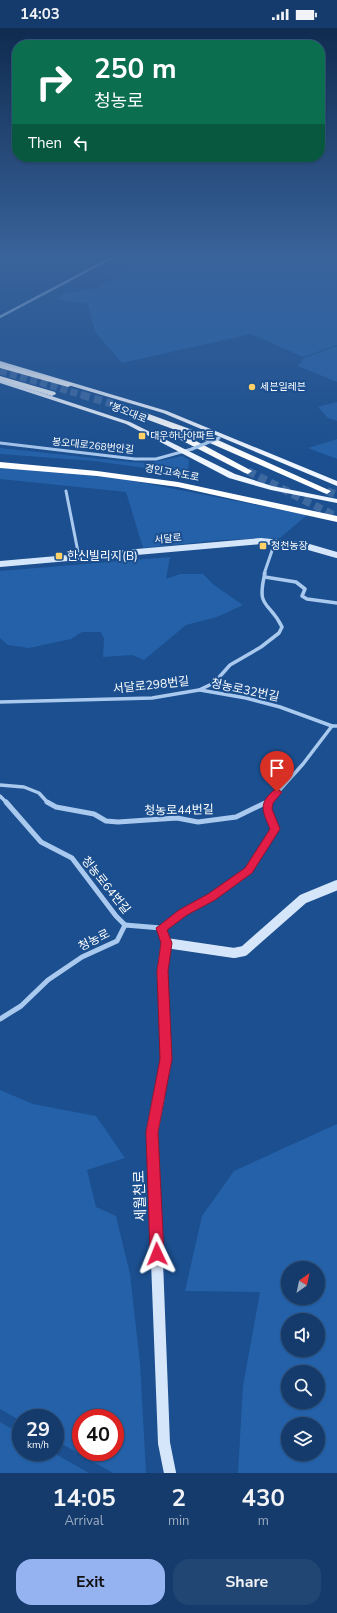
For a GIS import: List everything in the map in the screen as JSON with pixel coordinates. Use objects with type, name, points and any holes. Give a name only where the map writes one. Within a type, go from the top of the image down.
[{"type":"highway","points":[[0,364],[68,385]]},
{"type":"highway","points":[[0,379],[52,394]]},
{"type":"highway","name":"봉오대로","points":[[248,471],[159,425],[111,406],[164,422],[257,460],[327,491]]},
{"type":"highway","name":"경인고속도로","points":[[0,459],[98,466],[153,473],[250,490],[337,512]]},
{"type":"highway","name":"경인고속도로","points":[[0,465],[52,468],[155,481],[242,497],[337,519]]},
{"type":"main road","name":"봉오대로","points":[[0,364],[165,412],[337,484]]},
{"type":"main road","name":"봉오대로","points":[[0,379],[128,423],[220,470],[250,482],[337,501]]},
{"type":"street","name":"봉오대로268번안길","points":[[0,443],[135,459],[156,459],[192,449],[222,437]]},
{"type":"street","points":[[66,491],[79,557]]},
{"type":"street","name":"서달로","points":[[0,564],[261,541],[302,545],[337,555]]},
{"type":"street","name":"서달로298번길","points":[[0,702],[152,698],[199,690],[214,683],[230,665],[261,647],[279,633],[282,627],[279,621],[262,601],[261,593],[268,558],[275,542]]},
{"type":"street","points":[[265,577],[296,582],[305,589],[302,596],[308,599],[337,603]]},
{"type":"street","name":"청농로32번길","points":[[199,690],[246,698],[280,707],[334,726]]},
{"type":"street","points":[[125,925],[161,928],[211,897],[249,870],[275,829],[267,809],[268,802],[303,764],[334,726]]},
{"type":"street","name":"청농로44번길","points":[[0,785],[24,787],[39,793],[47,803],[56,807],[94,814],[106,821],[118,822],[177,818],[198,822],[236,817],[268,802]]},
{"type":"street","name":"청농로64번길","points":[[0,796],[41,842],[72,858],[116,916],[125,925]]},
{"type":"street","points":[[166,943],[234,953],[244,952],[303,899],[328,890],[337,884]]},
{"type":"street","name":"청농로","points":[[0,1019],[21,1006],[48,980],[82,957],[117,941],[125,925]]},
{"type":"street","name":"세월천로","points":[[161,928],[166,943],[162,971],[166,1059],[152,1132],[164,1444],[170,1473]]},
{"type":"shaded area","points":[[93,323],[337,323],[337,345],[303,357],[251,334],[122,363],[95,332]]},
{"type":"shaded area","points":[[337,346],[337,382],[298,366],[304,358]]},
{"type":"shaded area","points":[[337,402],[337,421],[328,418],[318,407]]},
{"type":"shaded area","points":[[337,439],[337,459],[308,448]]},
{"type":"shaded area","points":[[0,448],[149,463],[182,456],[189,460],[188,474],[94,461],[0,454]]},
{"type":"shaded area","points":[[0,468],[52,471],[129,480],[307,515],[280,538],[222,540],[143,548],[126,492],[0,479]]},
{"type":"shaded area","points":[[170,557],[166,579],[180,574],[203,574],[214,585],[243,605],[217,617],[186,625],[144,660],[132,655],[103,657],[104,639],[101,632],[82,632],[71,639],[29,648],[8,645],[0,638],[0,571]]},
{"type":"shaded area","points":[[0,1090],[33,1104],[96,1116],[125,1158],[87,1170],[96,1207],[116,1216],[130,1274],[140,1363],[146,1473],[113,1473],[92,1461],[124,1461],[124,1409],[72,1409],[72,1450],[64,1445],[64,1409],[12,1409],[12,1416],[0,1409]]},
{"type":"shaded area","points":[[337,1124],[337,1473],[238,1473],[243,1386],[260,1292],[185,1291],[202,1216],[234,1171]]},
{"type":"shaded area","points":[[0,1422],[12,1429],[12,1461],[64,1461],[64,1459],[89,1473],[0,1473]]},
{"type":"tunnel","points":[[0,371],[86,396]]},
{"type":"tunnel","points":[[82,395],[113,404]]},
{"type":"tunnel","points":[[248,471],[337,517]]},
{"type":"tunnel","points":[[327,491],[337,495]]},
{"type":"place","name":"세븐일레븐","points":[[252,387]]},
{"type":"place","name":"대우하나아파트","points":[[142,436]]},
{"type":"place","name":"청천농장","points":[[263,546]]},
{"type":"place","name":"한신빌리지(B)","points":[[59,556]]},
{"type":"route","points":[[157,1254],[152,1132],[166,1059],[162,971],[166,943],[161,928],[211,897],[249,870],[275,829],[267,809],[268,802],[277,792]]}]
